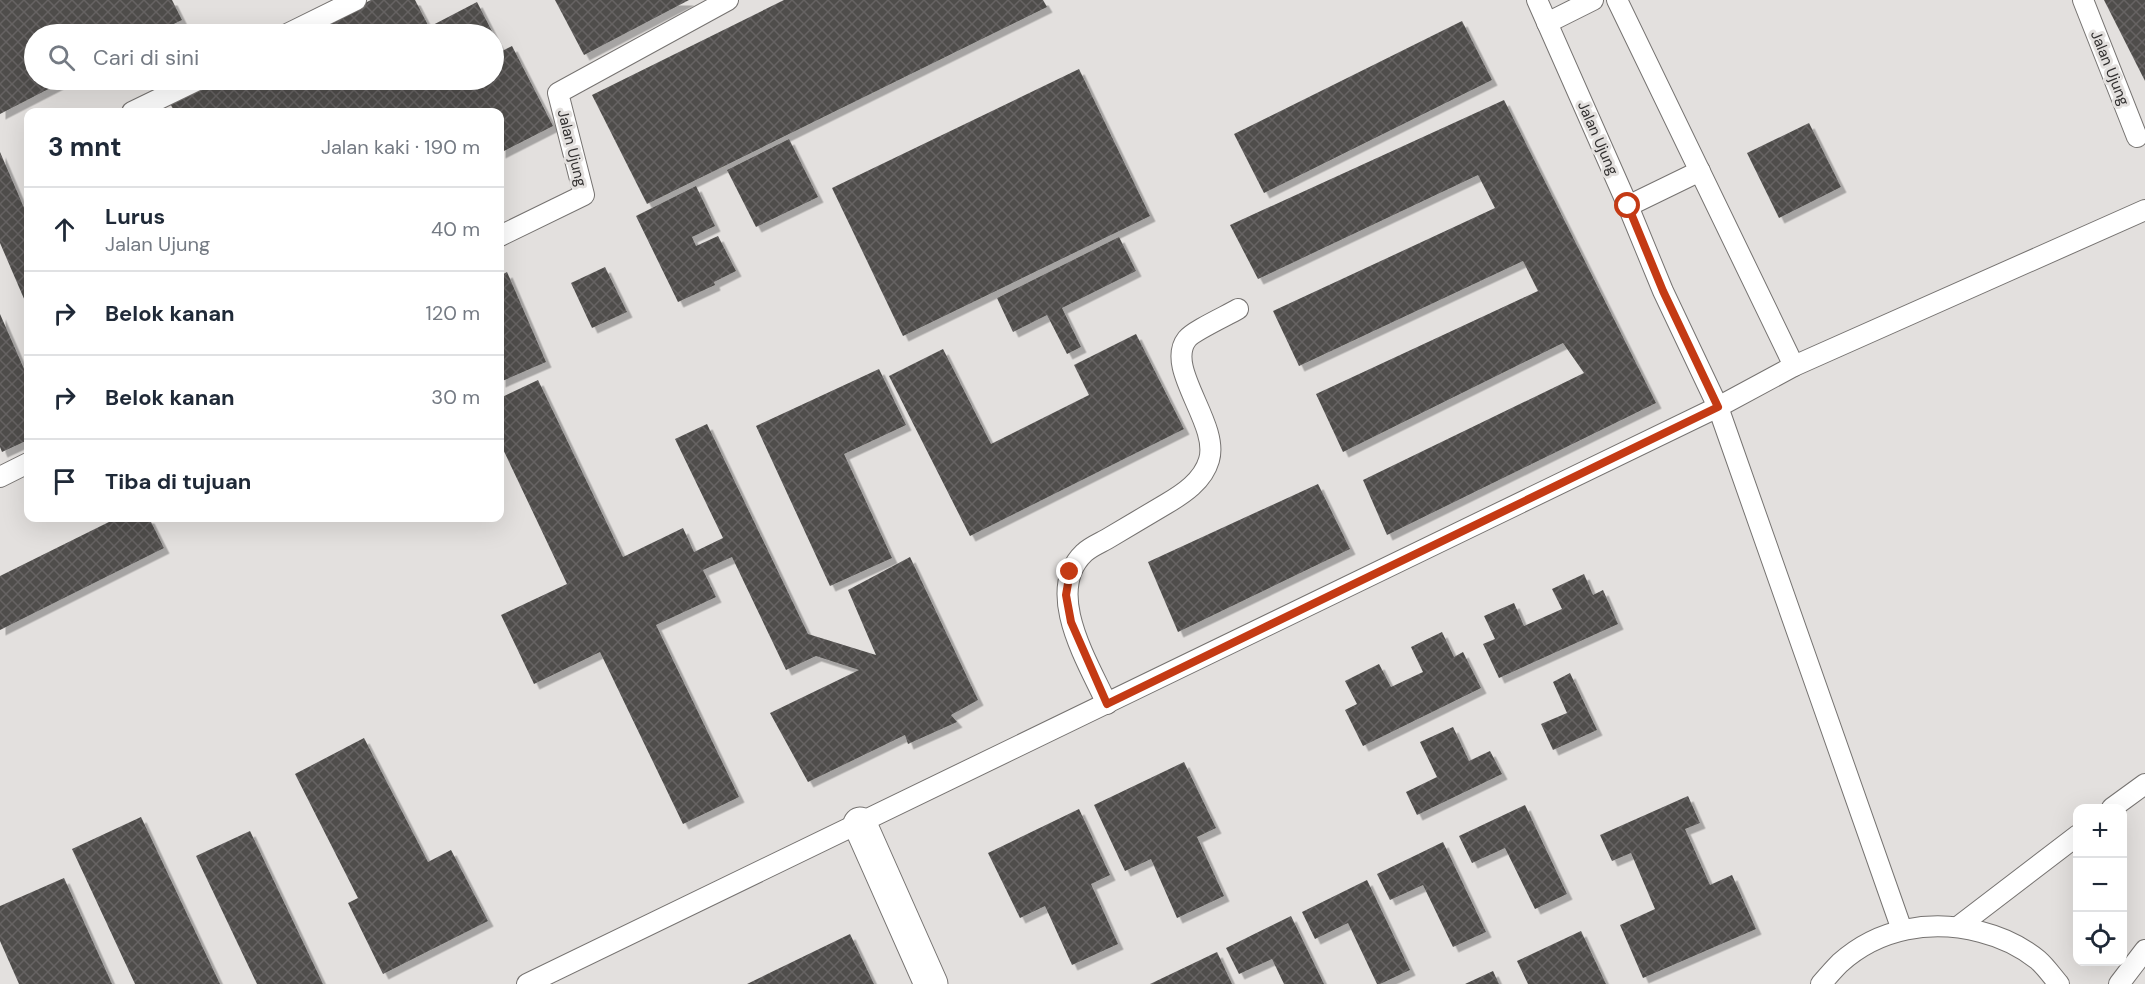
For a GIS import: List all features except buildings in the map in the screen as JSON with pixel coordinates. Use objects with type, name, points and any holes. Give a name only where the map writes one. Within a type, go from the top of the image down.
[{"type":"street","points":[[860,824],[931,984]]},
{"type":"lane","points":[[307,24],[356,0]]},
{"type":"lane","name":"Jalan Ujung","points":[[504,234],[584,195],[558,93],[728,0]]},
{"type":"lane","name":"Jalan Ujung","points":[[1537,0],[1663,291],[1718,407],[1902,930]]},
{"type":"lane","points":[[1547,23],[1593,0]]},
{"type":"lane","points":[[1617,0],[1794,366]]},
{"type":"lane","name":"Jalan Ujung","points":[[2083,0],[2137,137]]},
{"type":"lane","points":[[140,108],[177,90]]},
{"type":"lane","points":[[1628,206],[1700,171]]},
{"type":"lane","points":[[527,984],[1718,407],[1794,366],[2145,210]]},
{"type":"lane","points":[[1107,704],[1071,622],[1066,595],[1070,572],[1084,553],[1178,497],[1200,479],[1210,459],[1208,433],[1183,371],[1182,352],[1188,338],[1238,309]]},
{"type":"lane","points":[[0,477],[24,466]]},
{"type":"lane","points":[[2118,804],[2145,784]]},
{"type":"lane","points":[[1959,926],[2073,839]]},
{"type":"lane","points":[[1821,984],[1840,963],[1869,943],[1902,930],[1930,925],[1959,926],[2000,937],[2037,959],[2060,984]]},
{"type":"lane","points":[[2119,984],[2145,950]]},
{"type":"route","points":[[1070,572],[1066,595],[1071,622],[1107,704],[1718,407],[1663,291],[1628,206]]}]
